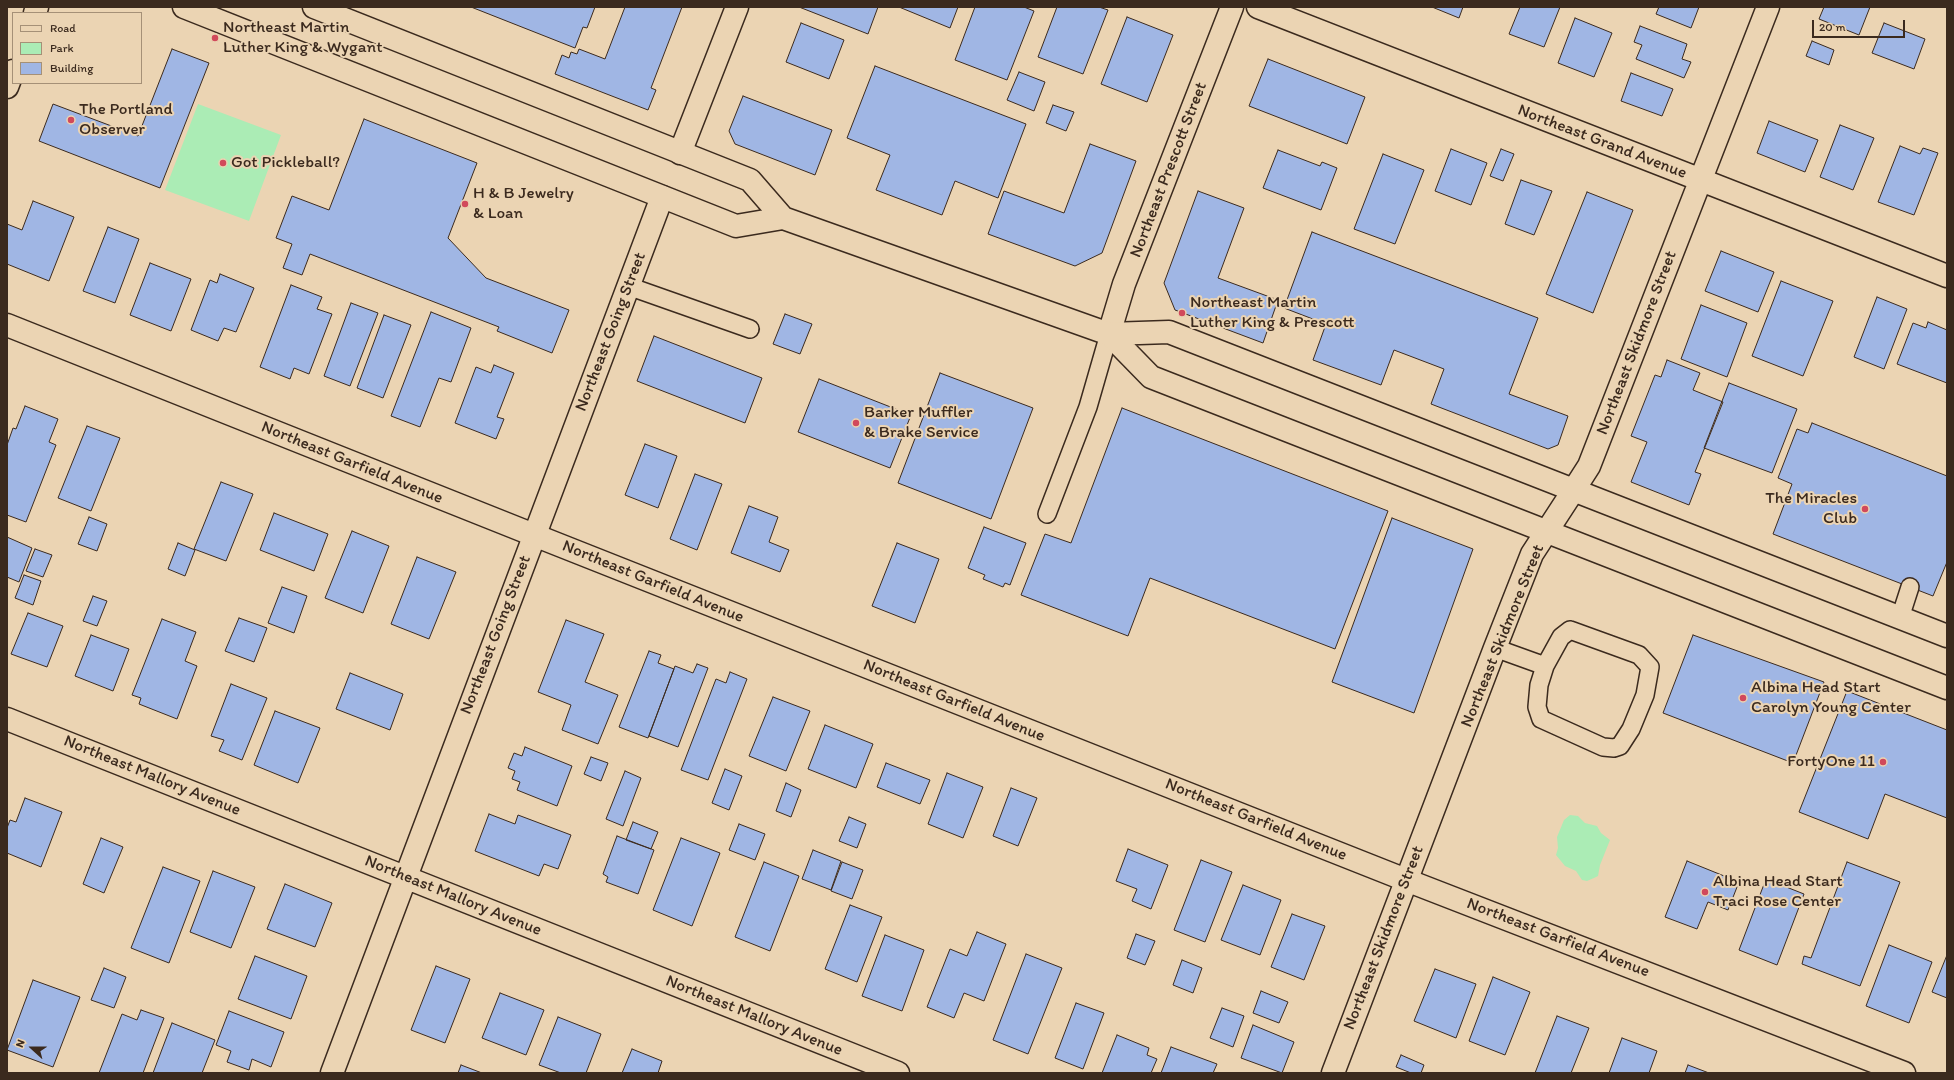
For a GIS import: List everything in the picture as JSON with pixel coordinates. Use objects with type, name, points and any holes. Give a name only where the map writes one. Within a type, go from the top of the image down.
[{"type":"street","points":[[184,7],[736,226],[783,218],[1109,334],[1169,332],[1947,636]]},
{"type":"street","points":[[314,7],[750,180],[783,218]]},
{"type":"street","name":"Northeast Prescott Street","points":[[1109,334],[1124,284],[1232,7]]},
{"type":"street","name":"Northeast Grand Avenue","points":[[1258,7],[1947,276]]},
{"type":"street","name":"Northeast Skidmore Street","points":[[1333,1073],[1532,554],[1589,466],[1768,7]]},
{"type":"street","points":[[680,152],[732,9]]},
{"type":"street","points":[[7,87],[12,74]]},
{"type":"street","name":"Northeast Going Street","points":[[332,1073],[662,197]]},
{"type":"street","name":"Northeast Garfield Avenue","points":[[7,325],[1406,880],[1904,1073]]},
{"type":"street","points":[[1109,334],[1151,377],[1947,688]]},
{"type":"street","name":"Northeast Mallory Avenue","points":[[7,719],[898,1073]]},
{"type":"lane","points":[[628,286],[750,329]]},
{"type":"lane","points":[[1047,514],[1090,402],[1109,334]]},
{"type":"lane","points":[[1900,618],[1910,587]]},
{"type":"lane","points":[[1570,630],[1639,655],[1644,659],[1650,667],[1645,695],[1631,729],[1620,746],[1614,748],[1603,747],[1541,719],[1537,707],[1539,685],[1545,666],[1561,637],[1570,630]]},
{"type":"lane","points":[[1495,648],[1545,666]]},
{"type":"green space","name":"Got Pickleball?","points":[[198,104],[281,135],[249,221],[165,190]]},
{"type":"green space","points":[[1570,815],[1578,816],[1585,823],[1597,826],[1601,833],[1610,840],[1600,865],[1598,876],[1587,881],[1582,880],[1576,871],[1565,866],[1556,855],[1558,848],[1557,837],[1564,820]]},
{"type":"building","points":[[471,7],[595,7],[587,28],[583,27],[575,48]]},
{"type":"building","points":[[625,7],[682,7],[651,88],[656,90],[648,110],[555,74],[562,55],[569,58],[571,52],[577,54],[579,49],[605,59]]},
{"type":"building","points":[[799,7],[878,7],[868,34]]},
{"type":"building","points":[[899,7],[958,7],[950,28]]},
{"type":"building","points":[[975,7],[1024,7],[1034,11],[1007,80],[955,60]]},
{"type":"building","points":[[1057,7],[1099,7],[1108,10],[1083,74],[1038,57]]},
{"type":"building","points":[[1432,7],[1463,7],[1459,18]]},
{"type":"building","points":[[1520,7],[1560,7],[1544,47],[1509,34]]},
{"type":"building","points":[[1659,7],[1699,7],[1691,28],[1656,14]]},
{"type":"building","points":[[1824,7],[1870,7],[1859,35],[1819,19]]},
{"type":"building","points":[[1127,17],[1173,35],[1147,102],[1101,84]]},
{"type":"building","points":[[1575,18],[1612,33],[1594,77],[1558,63]]},
{"type":"building","points":[[801,23],[844,40],[829,79],[786,62]]},
{"type":"building","points":[[1884,23],[1925,39],[1914,69],[1872,53]]},
{"type":"building","points":[[1640,26],[1687,44],[1682,59],[1691,62],[1684,78],[1636,59],[1642,45],[1634,42]]},
{"type":"building","points":[[1812,41],[1834,50],[1829,65],[1806,56]]},
{"type":"building","name":"The Portland Observer","points":[[172,49],[209,63],[160,188],[39,141],[53,104],[138,136]]},
{"type":"building","points":[[1268,59],[1365,97],[1347,144],[1249,106]]},
{"type":"building","points":[[875,66],[1026,124],[998,198],[955,181],[942,215],[876,190],[890,155],[847,138]]},
{"type":"building","points":[[1019,72],[1045,82],[1034,111],[1007,100]]},
{"type":"building","points":[[1631,73],[1673,89],[1662,116],[1621,101]]},
{"type":"building","points":[[743,96],[832,130],[815,175],[735,144],[729,131]]},
{"type":"building","points":[[1053,105],[1074,112],[1066,131],[1046,123]]},
{"type":"building","points":[[364,119],[477,163],[448,238],[486,278],[569,310],[552,353],[497,331],[499,327],[310,254],[302,275],[283,268],[292,244],[276,238],[292,196],[329,210]]},
{"type":"building","points":[[1769,121],[1818,140],[1805,172],[1757,153]]},
{"type":"building","points":[[1840,125],[1874,138],[1853,190],[1820,177]]},
{"type":"building","points":[[1090,144],[1136,161],[1102,253],[1075,266],[988,234],[1004,191],[1064,213]]},
{"type":"building","points":[[1900,146],[1920,154],[1923,148],[1938,153],[1914,215],[1878,202]]},
{"type":"building","points":[[1451,149],[1487,163],[1471,205],[1435,191]]},
{"type":"building","points":[[1501,149],[1514,154],[1503,181],[1490,176]]},
{"type":"building","points":[[1278,150],[1320,166],[1322,162],[1337,168],[1321,210],[1263,188]]},
{"type":"building","points":[[1383,154],[1424,170],[1395,244],[1354,229]]},
{"type":"building","points":[[1521,180],[1552,191],[1534,235],[1505,224]]},
{"type":"building","points":[[1198,191],[1244,208],[1218,278],[1278,300],[1263,343],[1175,310],[1164,283]]},
{"type":"building","points":[[1587,192],[1633,210],[1593,313],[1546,294]]},
{"type":"building","points":[[33,201],[74,217],[49,281],[7,264],[7,224],[22,230]]},
{"type":"building","points":[[108,227],[139,239],[115,303],[83,291]]},
{"type":"building","points":[[1312,232],[1538,318],[1509,394],[1568,416],[1558,445],[1548,449],[1431,404],[1444,369],[1394,350],[1381,385],[1313,360],[1326,324],[1284,308]]},
{"type":"building","points":[[1721,251],[1774,272],[1758,312],[1705,291]]},
{"type":"building","points":[[150,263],[191,279],[171,331],[130,315]]},
{"type":"building","points":[[220,274],[254,288],[236,332],[224,328],[218,341],[191,330],[210,280],[217,283]]},
{"type":"building","points":[[1781,281],[1833,301],[1803,376],[1752,356]]},
{"type":"building","points":[[291,285],[322,297],[317,309],[332,314],[309,374],[294,368],[290,379],[260,367]]},
{"type":"building","points":[[1877,297],[1907,309],[1884,369],[1854,357]]},
{"type":"building","points":[[351,303],[378,313],[350,386],[324,376]]},
{"type":"building","points":[[1701,305],[1747,323],[1727,377],[1681,359]]},
{"type":"building","points":[[431,312],[471,328],[451,382],[439,378],[420,427],[391,416]]},
{"type":"building","points":[[785,314],[812,324],[800,354],[773,344]]},
{"type":"building","points":[[384,315],[411,325],[383,398],[357,388]]},
{"type":"building","points":[[1928,322],[1947,330],[1947,383],[1897,364],[1913,323],[1926,328]]},
{"type":"building","points":[[654,336],[762,378],[745,423],[637,381]]},
{"type":"building","points":[[1667,360],[1700,373],[1693,390],[1723,402],[1695,472],[1701,474],[1689,505],[1631,482],[1647,442],[1631,436],[1655,375],[1661,377]]},
{"type":"building","points":[[494,365],[514,373],[497,417],[504,419],[496,439],[455,423],[476,367],[491,373]]},
{"type":"building","points":[[940,373],[1033,408],[991,519],[898,483]]},
{"type":"building","points":[[819,379],[911,415],[890,468],[798,432]]},
{"type":"building","points":[[1729,383],[1797,409],[1772,473],[1704,448]]},
{"type":"building","points":[[25,406],[58,419],[49,442],[56,445],[26,522],[7,515],[7,445],[13,428],[16,429]]},
{"type":"building","points":[[1122,408],[1388,511],[1335,649],[1150,578],[1128,636],[1021,595],[1045,534],[1071,543]]},
{"type":"building","name":"The Miracles Club","points":[[1812,423],[1947,476],[1947,562],[1933,596],[1773,534],[1792,484],[1778,478],[1797,429],[1808,433]]},
{"type":"building","points":[[87,426],[120,438],[91,511],[58,498]]},
{"type":"building","points":[[645,444],[677,456],[658,508],[625,495]]},
{"type":"building","points":[[695,474],[722,484],[697,550],[670,539]]},
{"type":"building","points":[[221,482],[253,494],[226,561],[194,549]]},
{"type":"building","points":[[749,506],[778,517],[769,542],[789,550],[780,572],[731,553]]},
{"type":"building","points":[[274,513],[328,534],[314,571],[260,550]]},
{"type":"building","points":[[89,517],[107,524],[97,551],[78,544]]},
{"type":"building","points":[[1392,518],[1473,549],[1414,713],[1332,682]]},
{"type":"building","points":[[984,527],[1026,543],[1010,585],[1005,583],[1003,587],[983,579],[985,575],[968,568]]},
{"type":"building","points":[[352,531],[389,546],[363,613],[325,598]]},
{"type":"building","points":[[7,537],[32,548],[19,582],[7,577]]},
{"type":"building","points":[[178,543],[195,550],[185,576],[168,569]]},
{"type":"building","points":[[897,543],[939,559],[915,623],[872,606]]},
{"type":"building","points":[[35,549],[52,555],[43,577],[26,571]]},
{"type":"building","points":[[417,557],[456,572],[429,639],[391,624]]},
{"type":"building","points":[[24,575],[41,581],[33,605],[15,598]]},
{"type":"building","points":[[282,587],[307,596],[294,633],[268,623]]},
{"type":"building","points":[[93,596],[107,601],[97,626],[83,621]]},
{"type":"building","points":[[28,613],[63,626],[47,667],[11,654]]},
{"type":"building","points":[[239,618],[267,628],[254,662],[225,651]]},
{"type":"building","points":[[162,619],[196,632],[185,661],[197,666],[177,719],[139,704],[141,698],[132,695]]},
{"type":"building","points":[[566,620],[604,634],[585,682],[618,695],[598,744],[562,730],[571,705],[538,692]]},
{"type":"building","points":[[91,635],[129,649],[113,691],[75,676]]},
{"type":"building","name":"Albina Head Start Carolyn Young Center","points":[[1693,635],[1824,682],[1793,763],[1663,713]]},
{"type":"building","points":[[649,651],[661,655],[658,663],[674,669],[648,738],[619,727]]},
{"type":"building","points":[[697,664],[708,668],[678,747],[649,736],[675,666],[693,673]]},
{"type":"building","points":[[730,672],[747,679],[708,780],[681,770],[716,679],[726,683]]},
{"type":"building","points":[[350,673],[403,694],[390,730],[336,709]]},
{"type":"building","points":[[231,684],[267,698],[242,760],[219,751],[224,740],[211,736]]},
{"type":"building","name":"FortyOne 11","points":[[1847,691],[1947,730],[1947,818],[1885,794],[1868,839],[1799,812]]},
{"type":"building","points":[[773,697],[810,711],[786,771],[749,756]]},
{"type":"building","points":[[275,711],[320,728],[298,783],[254,765]]},
{"type":"building","points":[[825,725],[873,744],[856,788],[808,769]]},
{"type":"building","points":[[525,747],[572,766],[557,806],[517,790],[520,782],[512,779],[515,771],[508,768],[514,753],[522,756]]},
{"type":"building","points":[[591,757],[608,763],[601,781],[584,774]]},
{"type":"building","points":[[886,763],[930,780],[920,804],[877,787]]},
{"type":"building","points":[[725,769],[742,776],[729,810],[712,803]]},
{"type":"building","points":[[625,771],[641,778],[623,826],[606,819]]},
{"type":"building","points":[[947,773],[983,787],[963,838],[928,824]]},
{"type":"building","points":[[786,783],[801,790],[791,817],[776,811]]},
{"type":"building","points":[[1011,788],[1037,798],[1018,846],[993,836]]},
{"type":"building","points":[[25,798],[62,812],[41,867],[7,853],[7,828],[10,820],[16,822]]},
{"type":"building","points":[[489,814],[515,824],[518,815],[571,835],[558,869],[544,864],[539,876],[475,851]]},
{"type":"building","points":[[849,817],[866,824],[857,848],[839,841]]},
{"type":"building","points":[[633,822],[658,832],[651,849],[626,840]]},
{"type":"building","points":[[739,824],[765,834],[755,860],[729,850]]},
{"type":"building","points":[[617,836],[654,850],[638,894],[606,882],[608,877],[603,874]]},
{"type":"building","points":[[101,838],[123,847],[104,893],[83,884]]},
{"type":"building","points":[[681,838],[720,853],[692,926],[653,910]]},
{"type":"building","points":[[1128,849],[1168,865],[1151,909],[1132,901],[1137,889],[1116,881]]},
{"type":"building","points":[[813,850],[841,861],[831,890],[802,879]]},
{"type":"building","points":[[1201,860],[1232,872],[1205,942],[1174,930]]},
{"type":"building","name":"Albina Head Start Traci Rose Center","points":[[1687,861],[1739,882],[1728,910],[1708,902],[1697,929],[1665,917]]},
{"type":"building","points":[[764,862],[799,876],[770,951],[735,937]]},
{"type":"building","points":[[842,862],[863,870],[852,899],[831,891]]},
{"type":"building","points":[[1847,862],[1900,882],[1860,986],[1802,964],[1804,956],[1811,958]]},
{"type":"building","points":[[163,867],[200,881],[169,963],[131,948]]},
{"type":"building","points":[[213,871],[255,887],[231,948],[190,932]]},
{"type":"building","points":[[1766,879],[1804,894],[1777,965],[1739,950]]},
{"type":"building","points":[[285,884],[332,903],[315,947],[267,929]]},
{"type":"building","points":[[1243,885],[1281,900],[1260,955],[1221,940]]},
{"type":"building","points":[[850,905],[882,917],[857,982],[825,969]]},
{"type":"building","points":[[1292,914],[1325,926],[1304,980],[1271,967]]},
{"type":"building","points":[[977,932],[1006,944],[984,1001],[964,993],[954,1018],[927,1007],[950,949],[967,956]]},
{"type":"building","points":[[1136,934],[1155,941],[1145,965],[1127,958]]},
{"type":"building","points":[[885,935],[924,950],[902,1011],[862,996]]},
{"type":"building","points":[[1889,945],[1932,962],[1909,1023],[1866,1006]]},
{"type":"building","points":[[1026,954],[1062,968],[1028,1054],[993,1040]]},
{"type":"building","points":[[1947,955],[1947,998],[1932,992]]},
{"type":"building","points":[[255,956],[307,976],[291,1019],[238,999]]},
{"type":"building","points":[[1182,960],[1202,968],[1193,993],[1173,985]]},
{"type":"building","points":[[436,966],[470,979],[445,1043],[411,1030]]},
{"type":"building","points":[[104,968],[126,977],[114,1008],[91,1000]]},
{"type":"building","points":[[1435,969],[1476,984],[1456,1038],[1414,1021]]},
{"type":"building","points":[[1493,977],[1530,992],[1505,1055],[1469,1041]]},
{"type":"building","points":[[33,980],[80,997],[53,1067],[7,1050]]},
{"type":"building","points":[[1261,991],[1288,1002],[1279,1023],[1253,1013]]},
{"type":"building","points":[[500,993],[544,1010],[526,1055],[482,1038]]},
{"type":"building","points":[[1076,1003],[1104,1013],[1083,1069],[1055,1058]]},
{"type":"building","points":[[1222,1008],[1244,1016],[1233,1047],[1210,1038]]},
{"type":"building","points":[[141,1010],[164,1018],[143,1073],[99,1073],[122,1014],[137,1020]]},
{"type":"building","points":[[229,1011],[284,1032],[271,1067],[252,1059],[249,1070],[227,1062],[231,1051],[216,1045]]},
{"type":"building","points":[[1557,1016],[1589,1028],[1571,1073],[1535,1073]]},
{"type":"building","points":[[558,1017],[601,1034],[586,1073],[561,1073],[539,1065]]},
{"type":"building","points":[[172,1023],[215,1040],[202,1073],[153,1073]]},
{"type":"building","points":[[1253,1025],[1294,1042],[1282,1073],[1241,1058]]},
{"type":"building","points":[[1117,1035],[1149,1048],[1147,1055],[1157,1059],[1151,1073],[1102,1073]]},
{"type":"building","points":[[1622,1038],[1657,1051],[1649,1073],[1609,1073]]},
{"type":"building","points":[[1171,1047],[1217,1064],[1213,1073],[1161,1073]]},
{"type":"building","points":[[632,1049],[662,1061],[658,1073],[622,1073]]},
{"type":"building","points":[[1401,1055],[1424,1065],[1421,1073],[1411,1073],[1396,1067]]},
{"type":"building","points":[[461,1065],[482,1073],[458,1073]]},
{"type":"building","points":[[1688,1065],[1709,1073],[1685,1073]]},
{"type":"place","name":"Northeast Martin Luther King & Wygant","points":[[215,38]]},
{"type":"place","name":"The Portland Observer","points":[[71,120]]},
{"type":"place","name":"Got Pickleball?","points":[[223,163]]},
{"type":"place","name":"H & B Jewelry & Loan","points":[[465,204]]},
{"type":"place","name":"Northeast Martin Luther King & Prescott","points":[[1182,313]]},
{"type":"place","name":"Barker Muffler & Brake Service","points":[[856,423]]},
{"type":"place","name":"The Miracles Club","points":[[1865,509]]},
{"type":"place","name":"Albina Head Start Carolyn Young Center","points":[[1743,698]]},
{"type":"place","name":"FortyOne 11","points":[[1883,762]]},
{"type":"place","name":"Albina Head Start Traci Rose Center","points":[[1705,892]]}]
